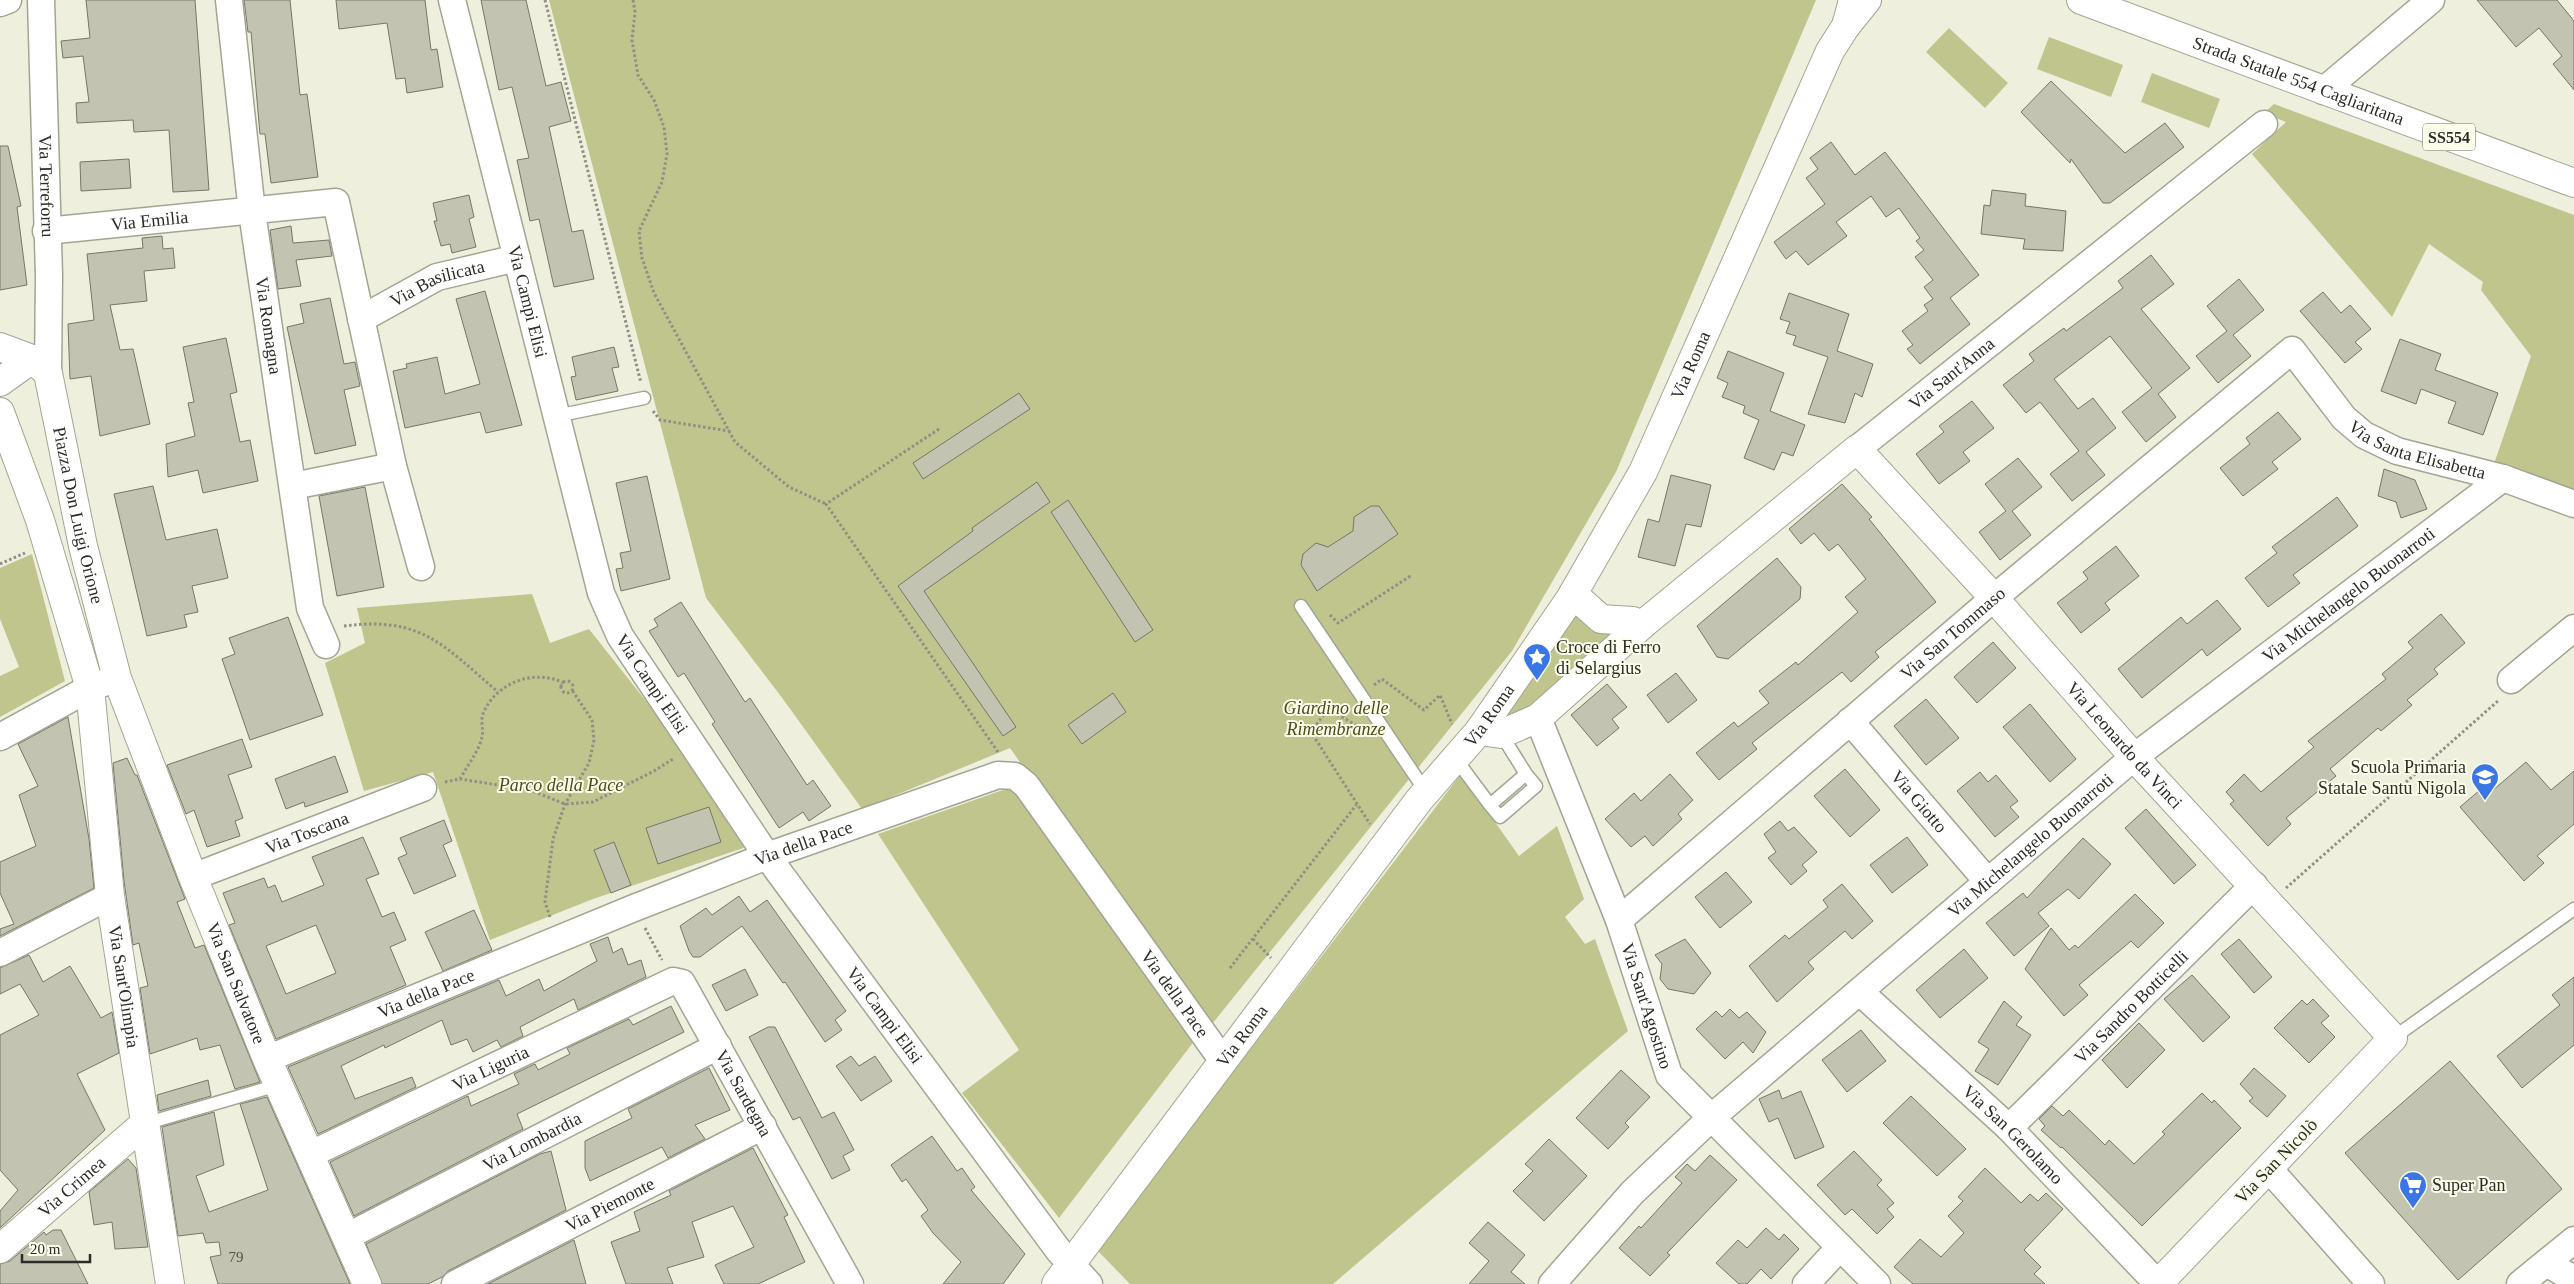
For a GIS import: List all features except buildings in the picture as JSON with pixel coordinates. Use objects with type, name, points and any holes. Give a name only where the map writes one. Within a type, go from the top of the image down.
[{"type":"street","points":[[0,3],[8,0]]},
{"type":"street","name":"Via Terreforru","points":[[40,366],[49,276],[46,230],[41,0]]},
{"type":"street","name":"Via Romagna","points":[[229,0],[252,212],[310,608],[323,637]]},
{"type":"street","name":"Via Campi Elisi","points":[[452,0],[601,593],[620,636],[767,856],[1072,1278]]},
{"type":"street","name":"Via Roma","points":[[1072,1278],[1223,1061],[1426,792],[1455,758],[1490,732],[1573,594],[1643,472],[1830,51],[1850,9],[1867,0]]},
{"type":"street","name":"Strada Statale 554 Cagliaritana","points":[[2081,0],[2574,183]]},
{"type":"street","points":[[2323,91],[2431,0]]},
{"type":"street","name":"Via Sant'Anna","points":[[1490,732],[1538,718],[1642,625],[1857,449],[2264,124]]},
{"type":"street","points":[[252,212],[336,202],[393,466],[422,567]]},
{"type":"street","name":"Via Emilia","points":[[46,230],[252,212]]},
{"type":"street","name":"Via Basilicata","points":[[361,319],[437,277],[517,258]]},
{"type":"street","points":[[0,347],[40,366]]},
{"type":"street","name":"Via Santa Elisabetta","points":[[2292,350],[2344,418],[2364,435],[2397,451],[2503,478],[2574,504]]},
{"type":"street","name":"Via San Tommaso","points":[[1619,920],[1994,598],[2292,350]]},
{"type":"street","points":[[0,382],[40,366]]},
{"type":"street","name":"Piazza Don Luigi Orione","points":[[40,366],[117,678]]},
{"type":"street","name":"Piazza Don Luigi Orione","points":[[0,412],[40,520],[90,688]]},
{"type":"street","name":"Via Leonardo da Vinci","points":[[1857,449],[1994,598],[2134,757],[2393,1038]]},
{"type":"street","points":[[293,486],[393,466]]},
{"type":"street","name":"Via Michelangelo Buonarroti","points":[[1552,1284],[1632,1193],[1712,1118],[2134,757],[2503,478]]},
{"type":"street","points":[[1573,594],[1602,619],[1633,622],[1642,625]]},
{"type":"street","points":[[2511,680],[2574,628]]},
{"type":"street","points":[[0,737],[90,688],[117,678]]},
{"type":"street","name":"Via San Salvatore","points":[[117,678],[193,877],[267,1059],[367,1284]]},
{"type":"street","name":"Via Sant'Olimpia","points":[[90,688],[110,896],[170,1284]]},
{"type":"street","name":"Via Sant'Agostino","points":[[1538,718],[1619,920],[1669,1075],[1877,1284]]},
{"type":"street","name":"Via Giotto","points":[[1850,721],[1988,882]]},
{"type":"street","name":"Via della Pace","points":[[267,1059],[556,939],[767,856],[998,775],[1014,776],[1026,785],[1223,1061]]},
{"type":"street","name":"Via Toscana","points":[[193,877],[423,788]]},
{"type":"street","name":"Via Sandro Botticelli","points":[[2009,1128],[2262,894]]},
{"type":"street","points":[[0,953],[110,896]]},
{"type":"street","name":"Via Sardegna","points":[[673,981],[682,983],[850,1284]]},
{"type":"street","name":"Via Liguria","points":[[309,1155],[673,981]]},
{"type":"street","name":"Via San Gerolamo","points":[[1860,992],[2009,1128],[2158,1284]]},
{"type":"street","name":"Via San Nicolò","points":[[2158,1284],[2393,1038]]},
{"type":"street","name":"Via Lombardia","points":[[346,1237],[718,1046]]},
{"type":"street","name":"Via Crimea","points":[[0,1249],[144,1124]]},
{"type":"street","name":"Via Piemonte","points":[[455,1284],[763,1126]]},
{"type":"street","points":[[2269,1169],[2371,1284]]},
{"type":"street","points":[[2520,1284],[2574,1240]]},
{"type":"street","points":[[1806,1284],[1840,1247]]},
{"type":"street","points":[[2546,1262],[2573,1281]]},
{"type":"lane","points":[[556,416],[644,398]]},
{"type":"lane","points":[[1301,606],[1426,792]]},
{"type":"lane","points":[[1455,758],[1490,805],[1526,774],[1490,732]]},
{"type":"lane","points":[[2393,1038],[2574,909]]},
{"type":"lane","points":[[144,1124],[278,1085]]},
{"type":"path","points":[[545,0],[644,398],[660,420],[729,431]]},
{"type":"path","points":[[633,0],[632,40],[638,74],[654,100],[660,118],[667,154],[662,182],[639,231],[642,258],[654,293],[729,431],[741,448],[789,487],[826,504],[1014,776]]},
{"type":"path","points":[[826,504],[939,429]]},
{"type":"path","points":[[0,564],[26,553]]},
{"type":"path","points":[[1301,606],[1329,614],[1338,623],[1412,575]]},
{"type":"path","points":[[323,637],[368,623],[407,628],[438,640],[498,692]]},
{"type":"path","points":[[460,779],[482,738],[482,715],[494,695],[511,683],[530,677],[556,679],[564,683],[571,682],[572,690],[592,720],[594,740],[589,763],[564,804],[554,839],[545,902],[556,939]]},
{"type":"path","points":[[1361,695],[1382,679],[1424,710],[1440,695],[1452,726]]},
{"type":"path","points":[[2262,894],[2510,691],[2511,680]]},
{"type":"path","points":[[564,683],[562,686],[564,693],[572,690]]},
{"type":"path","points":[[1371,826],[1311,732],[1328,709],[1377,736],[1384,728]]},
{"type":"path","points":[[423,788],[460,779],[530,790],[564,804],[593,802],[654,772],[693,745]]},
{"type":"path","points":[[1230,968],[1357,804]]},
{"type":"path","points":[[634,908],[673,981]]},
{"type":"path","points":[[1253,939],[1275,962]]},
{"type":"green space","name":"Giardino delle Rimembranze","points":[[549,0],[1816,0],[1616,472],[1512,651],[1208,1029],[1010,748],[862,809],[783,699],[706,598]]},
{"type":"green space","points":[[1949,28],[2008,83],[1985,108],[1926,52]]},
{"type":"green space","points":[[2049,37],[2123,65],[2111,97],[2037,69]]},
{"type":"green space","points":[[2152,73],[2220,99],[2209,128],[2141,102]]},
{"type":"green space","points":[[2274,104],[2574,215],[2574,491],[2494,464],[2531,356],[2481,290],[2483,282],[2429,244],[2392,317],[2252,154],[2286,122],[2264,113]]},
{"type":"green space","points":[[32,554],[65,681],[0,717],[0,676],[19,667],[0,619],[0,568]]},
{"type":"green space","name":"Parco della Pace","points":[[532,594],[550,643],[589,629],[758,843],[593,899],[490,940],[433,772],[364,791],[325,663],[365,643],[357,608]]},
{"type":"green space","points":[[1578,604],[1621,641],[1513,725],[1499,719]]},
{"type":"green space","points":[[1461,774],[1519,856],[1557,826],[1584,899],[1565,917],[1585,944],[1595,939],[1628,1031],[1333,1284],[1130,1284],[1097,1250]]},
{"type":"green space","points":[[1017,785],[1198,1036],[1059,1218],[962,1093],[1019,1050],[878,834]]},
{"type":"place","name":"Croce di Ferro di Selargius","points":[[1537,681]]},
{"type":"place","name":"Scuola Primaria Statale Santu Nigola","points":[[2485,801]]},
{"type":"place","name":"Super Pan","points":[[2413,1209]]}]
